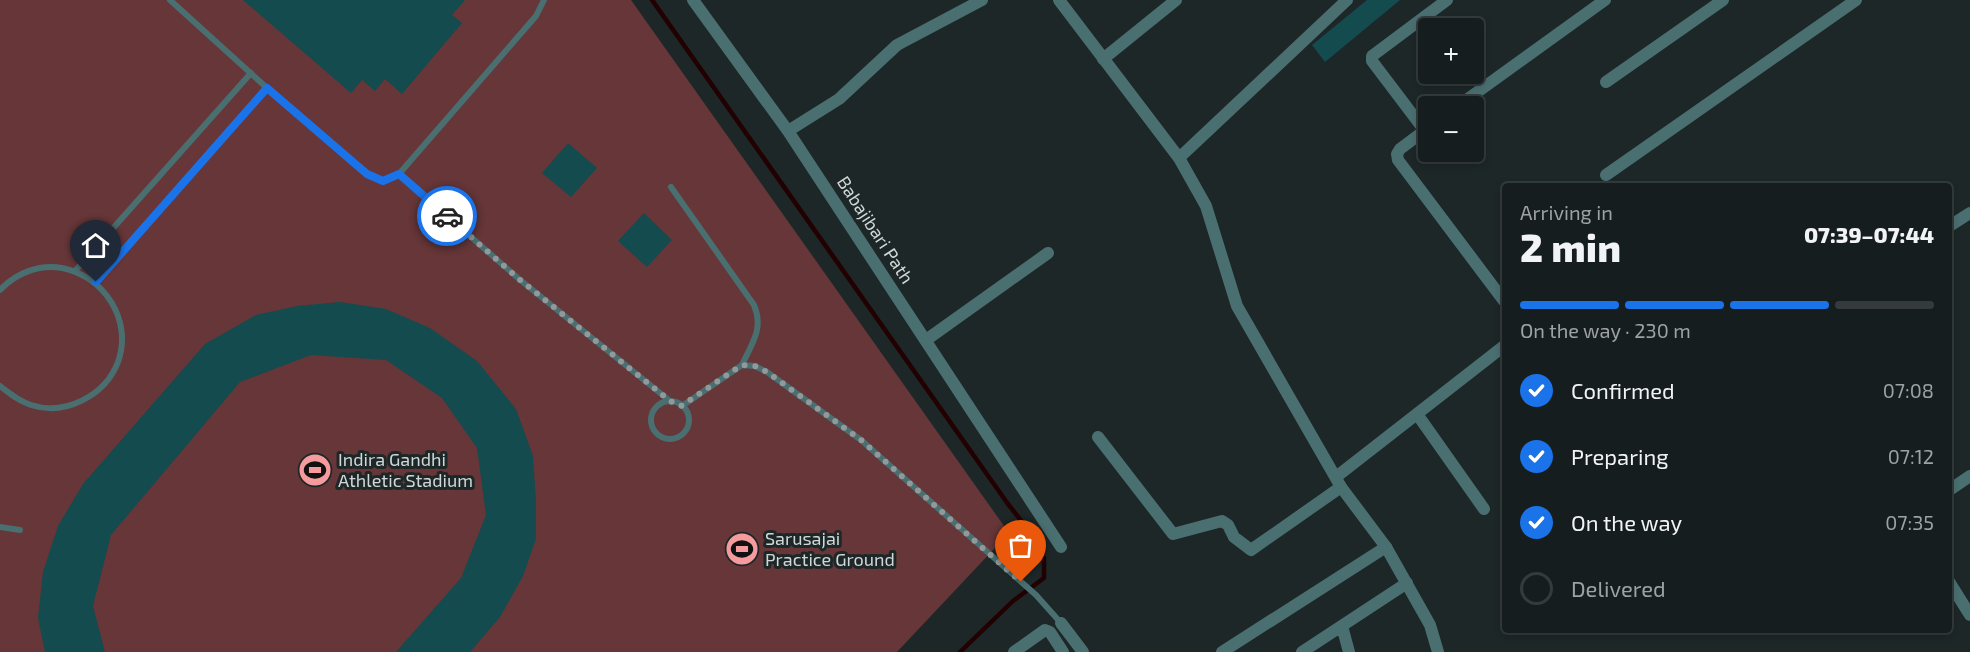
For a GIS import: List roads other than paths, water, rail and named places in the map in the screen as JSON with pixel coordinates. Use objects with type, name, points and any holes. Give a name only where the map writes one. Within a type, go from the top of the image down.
[{"type":"street","name":"Babajibari Path","points":[[693,0],[788,131],[1061,547]]},
{"type":"street","points":[[788,131],[839,99],[897,45],[982,0]]},
{"type":"street","points":[[1059,0],[1179,158],[1206,206],[1237,306],[1338,482],[1386,547],[1407,583],[1430,625],[1438,652]]},
{"type":"street","points":[[1103,59],[1176,0]]},
{"type":"street","points":[[1179,158],[1347,0]]},
{"type":"street","points":[[1418,119],[1372,61],[1372,56],[1447,0]]},
{"type":"street","points":[[1472,96],[1605,0]]},
{"type":"street","points":[[1606,82],[1723,0]]},
{"type":"street","points":[[1606,175],[1856,0]]},
{"type":"street","points":[[1418,135],[1400,149],[1397,154],[1398,160],[1502,298]]},
{"type":"street","points":[[1952,224],[1970,213]]},
{"type":"street","points":[[926,340],[1048,253]]},
{"type":"street","points":[[1098,436],[1173,534],[1222,521],[1228,525],[1234,537],[1251,550],[1502,348]]},
{"type":"street","points":[[1417,414],[1484,509]]},
{"type":"street","points":[[1952,488],[1970,476]]},
{"type":"street","points":[[1222,652],[1386,547]]},
{"type":"street","points":[[1302,652],[1407,583]]},
{"type":"street","points":[[1952,586],[1970,615]]},
{"type":"street","points":[[1061,623],[1083,652]]},
{"type":"street","points":[[1342,626],[1349,652]]},
{"type":"street","points":[[1014,652],[1045,630],[1050,632],[1063,652]]},
{"type":"lane","points":[[170,0],[251,74],[367,174],[383,181],[399,174],[536,16],[544,0]]},
{"type":"lane","points":[[75,271],[251,74]]},
{"type":"lane","points":[[96,282],[267,88]]},
{"type":"lane","points":[[399,174],[519,279],[670,401],[681,406],[688,416],[687,428],[678,436],[666,439],[652,427],[651,415],[658,405],[670,401]]},
{"type":"lane","points":[[671,188],[754,305],[759,317],[759,329],[742,365],[681,406]]},
{"type":"lane","points":[[0,290],[9,280],[29,270],[52,267],[75,271],[96,282],[110,298],[120,319],[122,341],[118,362],[107,381],[91,396],[73,405],[53,408],[33,406],[14,398],[0,386]]},
{"type":"lane","points":[[742,365],[755,366],[767,372],[861,440],[1036,595],[1061,623]]},
{"type":"lane","points":[[0,527],[20,530]]},
{"type":"waterway","points":[[652,0],[1030,532],[1044,558],[1044,578],[1013,601],[960,652]]},
{"type":"place","name":"Indira Gandhi Athletic Stadium","points":[[315,470]]},
{"type":"place","name":"Sarusajai Practice Ground","points":[[742,549]]}]
